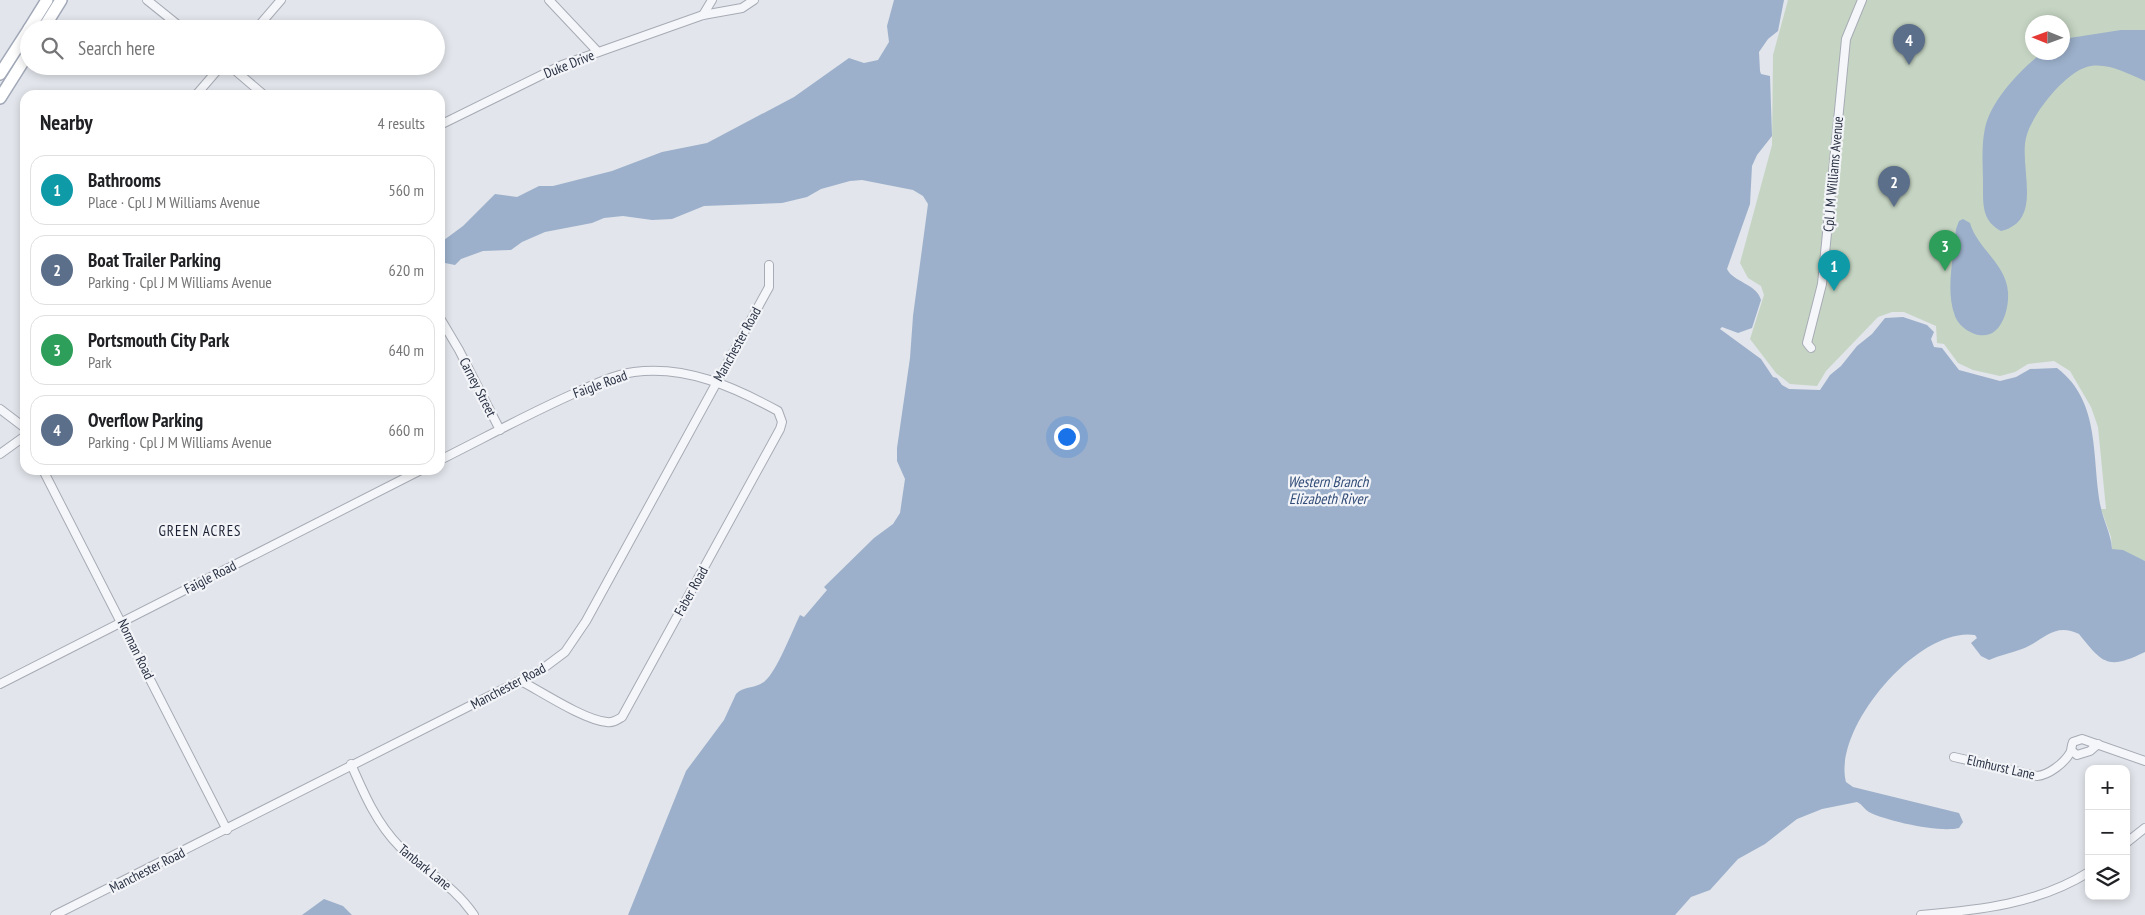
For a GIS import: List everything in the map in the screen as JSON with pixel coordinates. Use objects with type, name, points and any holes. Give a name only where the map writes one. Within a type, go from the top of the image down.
[{"type":"main road","points":[[35,20],[47,0]]},
{"type":"main road","points":[[49,20],[61,0]]},
{"type":"main road","points":[[0,74],[20,43]]},
{"type":"main road","points":[[0,98],[20,66]]},
{"type":"street","points":[[147,0],[172,20]]},
{"type":"street","points":[[264,20],[281,0]]},
{"type":"street","points":[[549,0],[598,52]]},
{"type":"street","points":[[703,15],[712,0]]},
{"type":"street","name":"Duke Drive","points":[[445,122],[518,85],[598,52],[703,15],[733,11],[742,8],[754,0]]},
{"type":"street","name":"Cpl J M Williams Avenue","points":[[1811,348],[1807,343],[1822,284],[1846,39],[1862,0]]},
{"type":"street","points":[[200,90],[213,75]]},
{"type":"street","points":[[241,75],[258,90]]},
{"type":"street","name":"Manchester Road","points":[[55,915],[227,830],[351,764],[521,681],[555,661],[573,642],[717,382],[768,287],[769,265]]},
{"type":"street","name":"Carney Street","points":[[445,326],[500,430]]},
{"type":"street","name":"Faigle Road","points":[[445,458],[545,406],[590,386],[625,374],[648,371],[671,372],[717,382],[746,393],[778,411],[782,422],[780,429]]},
{"type":"street","points":[[0,409],[20,424]]},
{"type":"street","name":"Faber Road","points":[[521,681],[584,714],[606,722],[617,720],[623,714],[780,429]]},
{"type":"street","points":[[0,454],[20,440]]},
{"type":"street","name":"Norman Road","points":[[46,475],[227,830]]},
{"type":"street","name":"Faigle Road","points":[[0,684],[411,475]]},
{"type":"street","name":"Elmhurst Lane","points":[[1954,757],[2037,776],[2050,772],[2072,751],[2071,745],[2077,739],[2082,738],[2145,761]]},
{"type":"street","points":[[2072,751],[2077,755],[2082,754],[2098,744]]},
{"type":"street","name":"Tanbark Lane","points":[[351,764],[373,811],[389,835],[414,860],[454,890],[474,915]]},
{"type":"street","points":[[2130,841],[2145,828]]},
{"type":"street","points":[[1921,915],[1979,910],[2021,901],[2057,889],[2085,874]]},
{"type":"green space","points":[[1788,0],[2145,0],[2145,561],[2112,549],[2111,537],[2101,509],[2106,509],[2098,427],[2091,407],[2070,371],[2054,361],[2028,364],[2015,372],[2000,376],[1973,370],[1958,363],[1944,344],[1937,343],[1936,326],[1904,312],[1892,312],[1878,317],[1826,371],[1817,386],[1790,384],[1776,373],[1750,339],[1764,295],[1761,286],[1748,278],[1740,263],[1772,145],[1773,55]]},
{"type":"water","name":"Western Branch Elizabeth River","points":[[894,0],[1784,0],[1778,31],[1768,39],[1759,52],[1761,74],[1770,76],[1772,136],[1757,155],[1752,166],[1750,204],[1727,269],[1734,277],[1755,290],[1761,300],[1752,328],[1738,333],[1722,327],[1720,329],[1761,359],[1773,377],[1777,378],[1782,385],[1789,389],[1820,390],[1830,375],[1841,366],[1857,346],[1872,334],[1885,318],[1903,317],[1927,325],[1934,332],[1931,339],[1934,347],[1942,348],[1959,370],[2000,381],[2016,377],[2030,369],[2057,368],[2071,382],[2081,397],[2088,415],[2095,452],[2101,508],[2112,549],[2123,550],[2145,561],[2145,652],[2122,661],[2107,661],[2094,652],[2079,634],[2062,630],[2048,634],[2022,649],[1989,660],[1981,656],[1971,643],[1977,638],[1975,635],[1953,637],[1929,647],[1905,664],[1884,685],[1866,710],[1852,735],[1845,760],[1846,782],[1853,787],[1959,813],[1963,822],[1959,828],[1927,828],[1900,822],[1869,812],[1857,802],[1822,809],[1797,819],[1765,844],[1738,859],[1710,890],[1691,897],[1675,915],[628,915],[686,771],[724,720],[736,694],[739,691],[761,684],[770,676],[800,615],[804,617],[827,590],[824,587],[874,538],[893,524],[900,513],[905,479],[897,461],[897,448],[910,358],[913,316],[928,204],[923,196],[913,190],[862,180],[850,181],[821,189],[807,197],[782,203],[704,206],[672,219],[652,220],[623,216],[604,218],[592,223],[545,232],[522,242],[511,250],[483,251],[461,259],[455,265],[445,263],[445,239],[463,226],[495,194],[517,197],[539,186],[553,186],[612,171],[662,152],[707,143],[794,97],[849,58],[864,63],[878,60],[889,42],[887,26]]},
{"type":"water","points":[[2121,30],[2145,30],[2145,81],[2119,70],[2098,65],[2082,69],[2071,75],[2061,84],[2042,106],[2029,128],[2026,138],[2027,192],[2026,205],[2022,216],[2014,225],[2001,231],[1987,217],[1983,199],[1982,156],[1988,117],[2000,96],[2016,76],[2034,60],[2070,60],[2070,38]]},
{"type":"water","points":[[1963,219],[1970,223],[1979,240],[1997,264],[2006,282],[2008,297],[2006,313],[1998,328],[1990,334],[1978,335],[1966,330],[1955,316],[1952,306],[1950,284],[1956,229],[1959,221]]},
{"type":"water","points":[[324,899],[343,906],[352,915],[302,915]]},
{"type":"place","name":"Overflow Parking","points":[[1909,65]]},
{"type":"place","name":"Boat Trailer Parking","points":[[1894,207]]},
{"type":"place","name":"Portsmouth City Park","points":[[1945,271]]},
{"type":"place","name":"Bathrooms","points":[[1834,291]]},
{"type":"district","name":"GREEN ACRES","points":[[200,530]]}]
